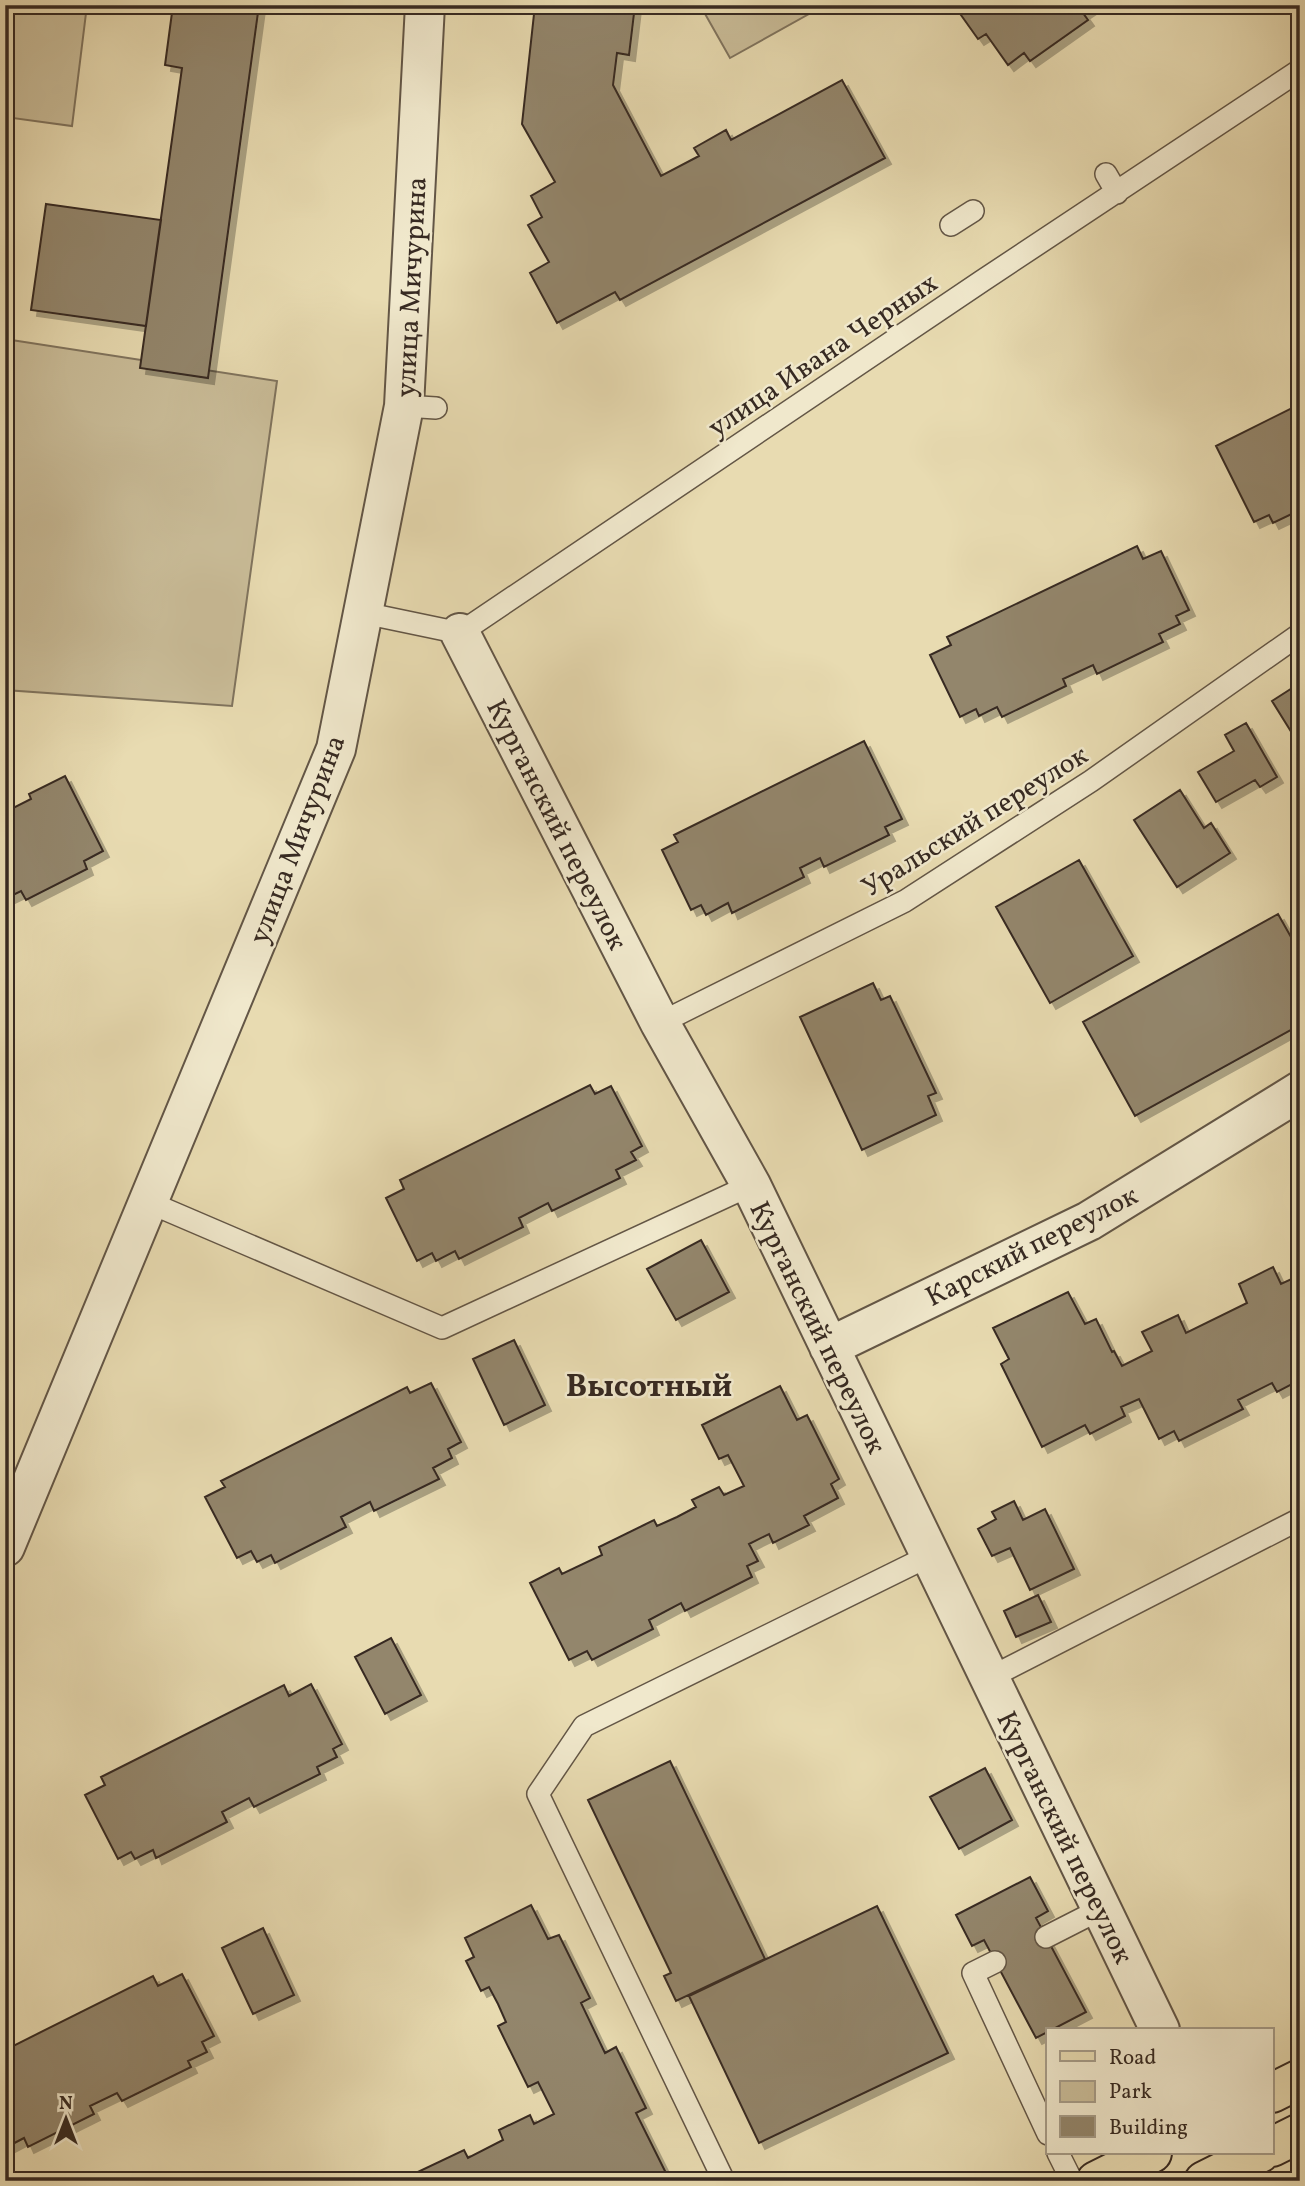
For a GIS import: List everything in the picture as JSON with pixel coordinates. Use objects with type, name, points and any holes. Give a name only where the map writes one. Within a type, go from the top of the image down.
[{"type":"main road","points":[[1096,2181],[1150,2154]]},
{"type":"street","name":"улица Мичурина","points":[[5,1547],[336,749],[363,613],[420,407],[425,5]]},
{"type":"street","name":"Курганский переулок","points":[[460,633],[660,1023],[751,1185],[1159,2028]]},
{"type":"street","name":"Карский переулок","points":[[829,1347],[1089,1221],[1300,1091]]},
{"type":"lane","name":"улица Ивана Черных","points":[[460,633],[1300,70]]},
{"type":"lane","points":[[1106,174],[1117,193]]},
{"type":"lane","points":[[951,225],[972,211]]},
{"type":"lane","points":[[363,613],[460,633]]},
{"type":"lane","name":"Уральский переулок","points":[[660,1023],[905,901],[1091,781],[1300,634]]},
{"type":"lane","points":[[148,1202],[442,1328],[751,1185]]},
{"type":"lane","points":[[989,1678],[1300,1519]]},
{"type":"lane","points":[[724,2181],[538,1794],[584,1726],[929,1556]]},
{"type":"lane","points":[[1046,1937],[1101,1909]]},
{"type":"lane","points":[[995,1962],[972,1973],[1046,2130]]},
{"type":"lane","points":[[1283,2087],[1293,2137]]},
{"type":"lane","points":[[1058,2154],[1072,2181]]},
{"type":"green space","points":[[5,5],[87,5],[72,126],[5,117]]},
{"type":"green space","points":[[700,5],[825,5],[730,58]]},
{"type":"green space","points":[[5,339],[277,381],[232,706],[5,690]]},
{"type":"building","points":[[173,5],[259,5],[208,378],[140,368],[182,68],[165,65]]},
{"type":"building","points":[[535,5],[635,5],[629,55],[617,53],[613,85],[661,176],[699,156],[694,148],[726,130],[731,140],[842,80],[885,158],[620,300],[615,292],[557,323],[530,273],[549,262],[528,225],[542,217],[531,196],[555,182],[522,124]]},
{"type":"building","points":[[960,5],[1095,5],[1083,13],[1088,20],[1030,61],[1024,53],[1008,65],[986,34],[978,39],[956,8]]},
{"type":"building","points":[[46,204],[161,220],[146,326],[31,310]]},
{"type":"building","points":[[1300,404],[1300,510],[1273,523],[1269,515],[1254,522],[1216,446]]},
{"type":"building","points":[[1137,546],[1143,559],[1161,551],[1189,610],[1176,616],[1180,624],[1159,634],[1163,642],[1097,674],[1093,665],[1063,679],[1066,686],[1002,717],[997,707],[979,716],[976,709],[960,717],[930,655],[951,645],[947,637]]},
{"type":"building","points":[[1300,683],[1300,746],[1272,701]]},
{"type":"building","points":[[1246,723],[1277,777],[1260,787],[1255,780],[1216,802],[1198,772],[1234,751],[1225,735]]},
{"type":"building","points":[[864,741],[902,819],[885,827],[889,835],[824,867],[820,858],[800,868],[804,877],[732,913],[728,903],[706,915],[701,905],[691,910],[662,850],[678,842],[674,835]]},
{"type":"building","points":[[65,776],[103,851],[84,861],[87,869],[26,900],[21,891],[5,899],[5,812],[31,799],[29,794]]},
{"type":"building","points":[[1180,790],[1204,828],[1211,823],[1230,853],[1177,887],[1134,820]]},
{"type":"building","points":[[1079,860],[1133,956],[1050,1003],[996,907]]},
{"type":"building","points":[[1278,914],[1300,953],[1300,1025],[1135,1116],[1083,1022]]},
{"type":"building","points":[[873,983],[881,1000],[890,996],[936,1093],[928,1096],[936,1115],[862,1150],[800,1017]]},
{"type":"building","points":[[590,1085],[595,1094],[611,1086],[642,1146],[631,1152],[636,1160],[616,1170],[620,1178],[552,1211],[548,1203],[519,1218],[523,1227],[459,1259],[455,1251],[436,1261],[432,1253],[417,1261],[386,1198],[404,1189],[400,1180]]},
{"type":"building","points":[[701,1240],[729,1292],[676,1320],[647,1269]]},
{"type":"building","points":[[1273,1267],[1281,1284],[1300,1275],[1300,1380],[1277,1392],[1272,1383],[1238,1400],[1243,1409],[1179,1441],[1174,1431],[1159,1439],[1139,1399],[1121,1407],[1125,1416],[1090,1434],[1085,1425],[1042,1447],[1001,1364],[1009,1359],[993,1328],[1068,1292],[1085,1324],[1096,1319],[1122,1366],[1152,1351],[1142,1332],[1178,1315],[1186,1333],[1247,1303],[1239,1284]]},
{"type":"building","points":[[514,1340],[545,1405],[504,1425],[473,1359]]},
{"type":"building","points":[[431,1383],[461,1442],[448,1449],[452,1458],[433,1468],[439,1479],[374,1511],[370,1502],[341,1517],[346,1527],[275,1563],[271,1555],[257,1562],[251,1551],[237,1558],[205,1497],[225,1487],[221,1481],[407,1387],[410,1393]]},
{"type":"building","points":[[780,1386],[797,1420],[807,1415],[839,1479],[831,1484],[838,1498],[804,1516],[809,1525],[773,1543],[769,1534],[749,1544],[758,1561],[747,1566],[752,1577],[685,1611],[681,1603],[649,1620],[653,1629],[592,1660],[587,1651],[569,1660],[530,1583],[559,1568],[562,1574],[602,1555],[599,1547],[654,1520],[657,1526],[677,1517],[696,1507],[692,1500],[719,1487],[724,1495],[744,1486],[728,1455],[719,1459],[702,1425]]},
{"type":"building","points":[[1014,1501],[1023,1520],[1045,1509],[1074,1569],[1030,1590],[1010,1548],[992,1556],[978,1529],[996,1519],[992,1512]]},
{"type":"building","points":[[1038,1595],[1051,1622],[1016,1637],[1004,1611]]},
{"type":"building","points":[[391,1638],[421,1695],[385,1714],[355,1657]]},
{"type":"building","points":[[311,1684],[342,1744],[333,1749],[337,1757],[317,1767],[320,1774],[254,1807],[249,1798],[222,1812],[227,1822],[156,1858],[153,1850],[135,1859],[131,1852],[118,1859],[85,1795],[105,1785],[101,1777],[284,1685],[289,1696]]},
{"type":"building","points":[[670,1761],[765,1959],[676,2001],[664,1976],[671,1973],[588,1800]]},
{"type":"building","points":[[985,1768],[1012,1820],[959,1849],[930,1797]]},
{"type":"building","points":[[1030,1877],[1048,1911],[1036,1918],[1086,2012],[1055,2028],[1046,2028],[1046,2033],[1036,2038],[984,1940],[972,1946],[956,1915]]},
{"type":"building","points":[[531,1905],[548,1939],[559,1935],[590,1998],[581,2003],[605,2053],[616,2047],[646,2108],[636,2113],[670,2181],[404,2181],[403,2179],[464,2150],[468,2158],[503,2140],[499,2130],[530,2115],[534,2124],[554,2114],[538,2082],[528,2087],[498,2026],[506,2022],[498,2004],[489,1987],[481,1991],[466,1961],[474,1957],[465,1938]]},
{"type":"building","points":[[877,1906],[948,2053],[759,2143],[689,1996]]},
{"type":"building","points":[[263,1928],[294,1995],[253,2014],[222,1948]]},
{"type":"building","points":[[182,1974],[214,2036],[202,2042],[207,2052],[188,2061],[191,2067],[122,2101],[117,2093],[90,2106],[94,2114],[28,2147],[24,2138],[5,2148],[5,2050],[153,1976],[158,1986]]},
{"type":"district","name":"Высотный","points":[[649,1385]]}]
